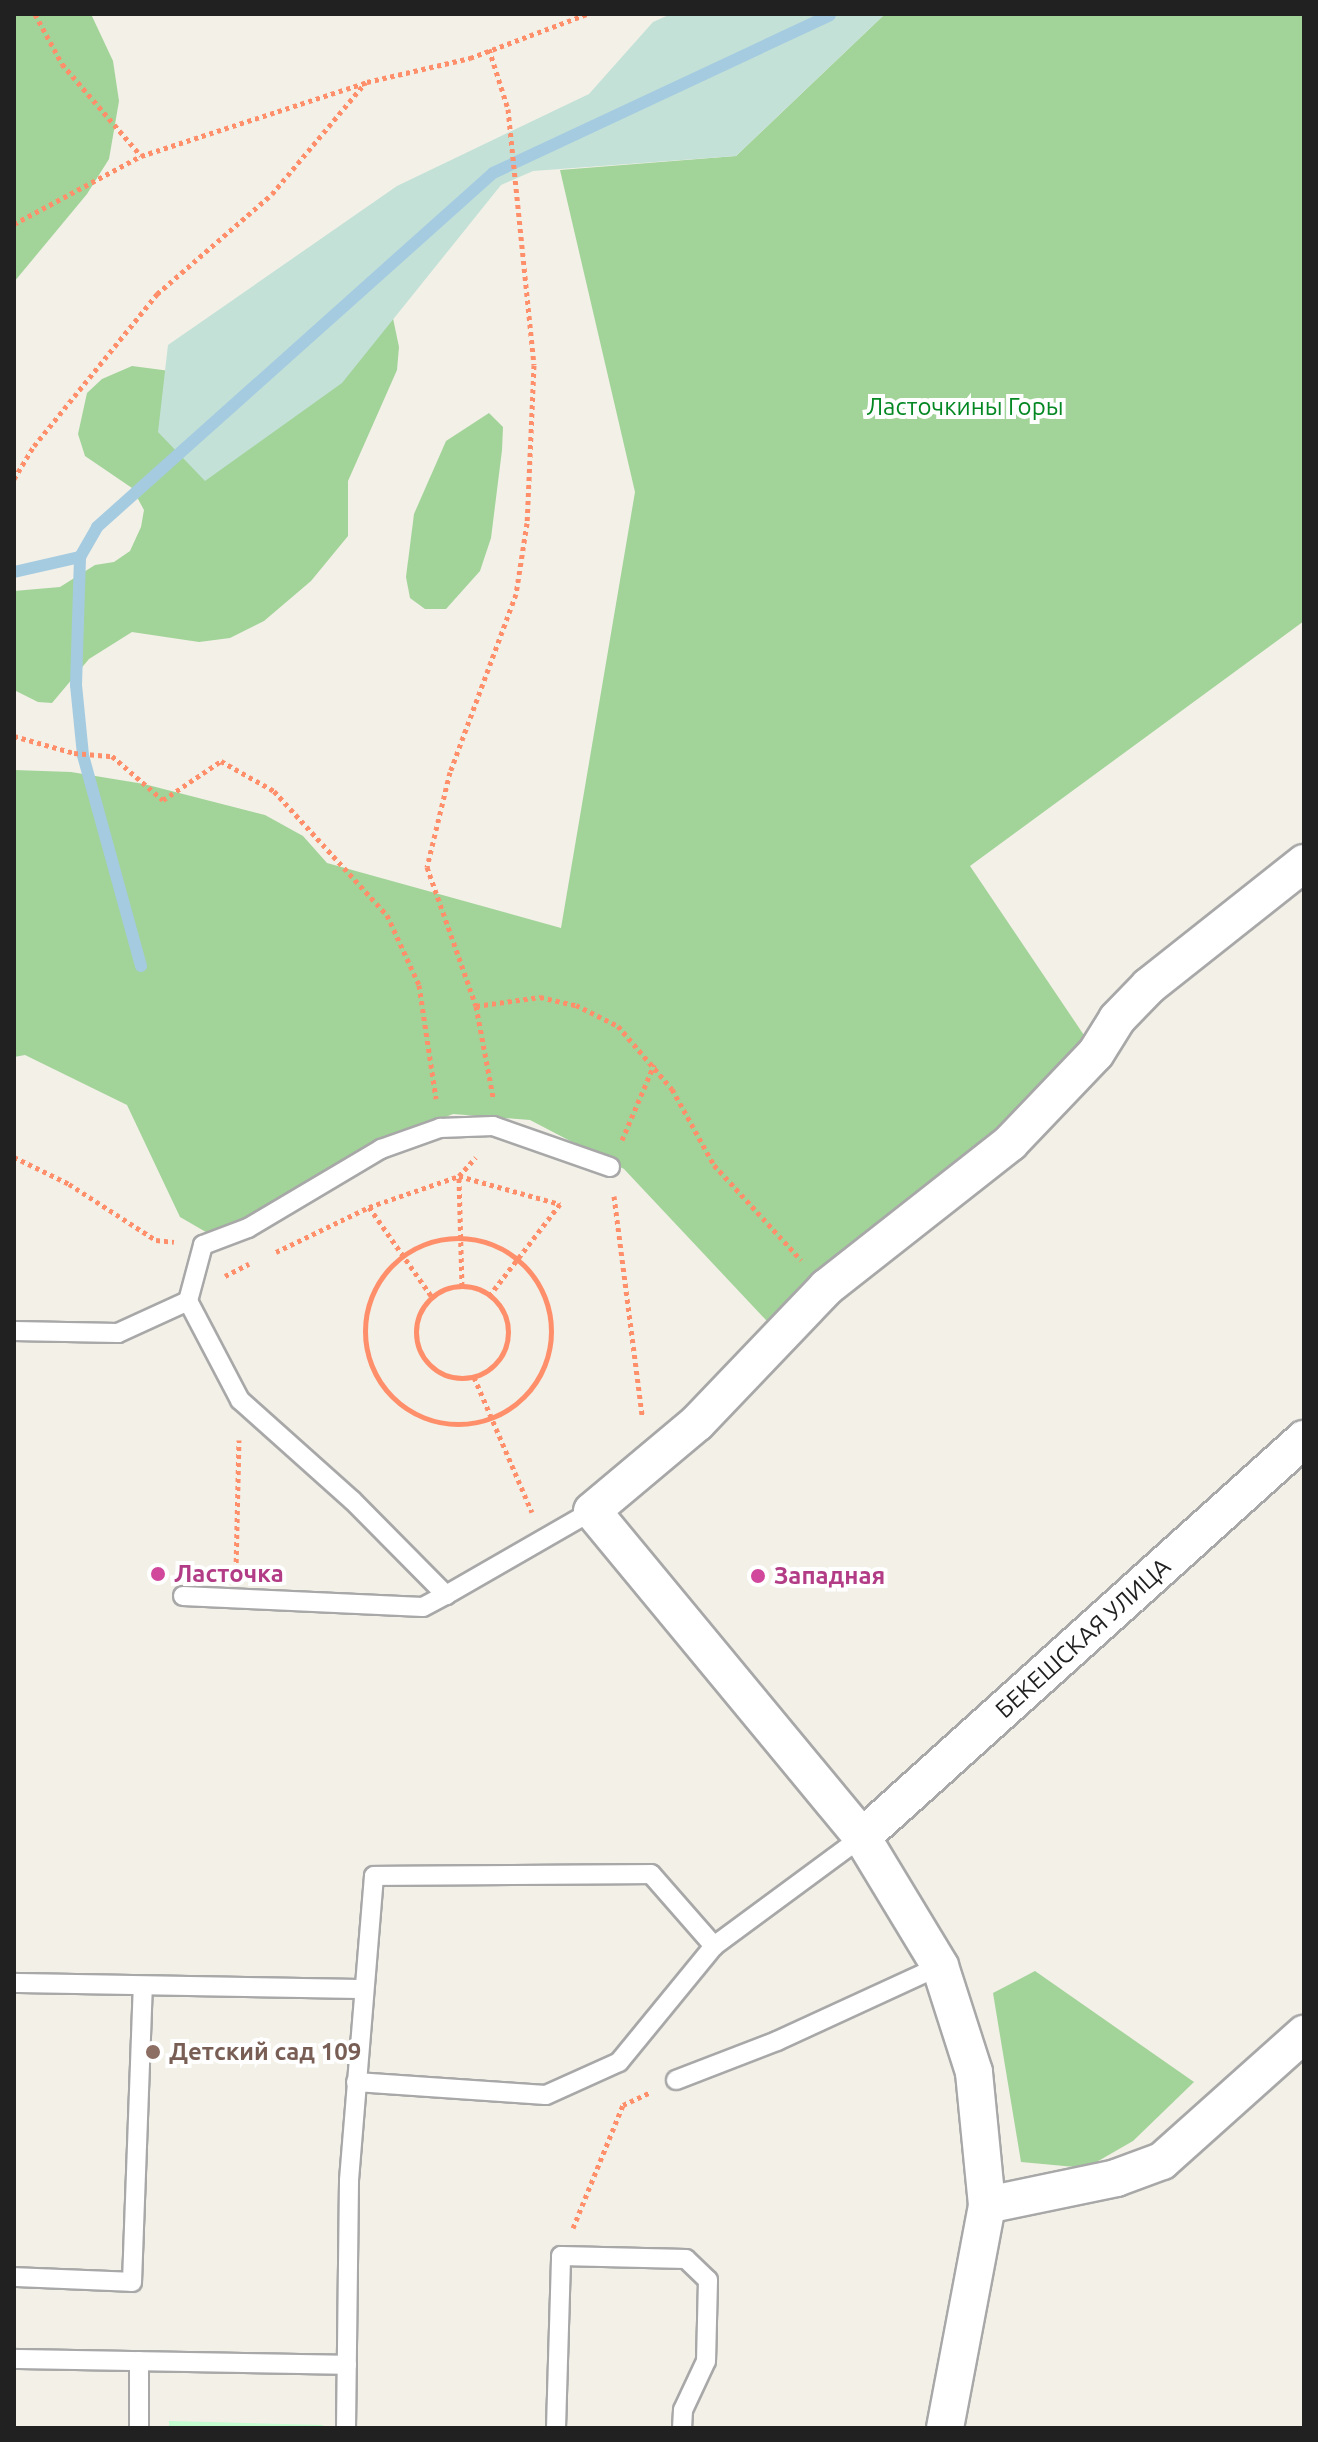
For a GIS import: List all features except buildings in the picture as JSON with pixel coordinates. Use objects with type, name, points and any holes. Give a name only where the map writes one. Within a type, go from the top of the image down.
[{"type":"street","points":[[945,2428],[987,2205],[974,2072],[940,1966],[862,1837],[583,1519],[649,1468],[827,1287],[1010,1143],[1096,1053],[1117,1019],[1149,986],[1304,863]]},
{"type":"street","name":"БЕКЕШСКАЯ УЛИЦА","points":[[862,1837],[1304,1439]]},
{"type":"street","points":[[987,2205],[1116,2178],[1162,2161],[1304,2034]]},
{"type":"lane","points":[[446,1595],[352,1500],[240,1400],[188,1301],[203,1245],[248,1228],[381,1149],[440,1128],[493,1126],[610,1167]]},
{"type":"lane","points":[[14,1331],[118,1333],[188,1301]]},
{"type":"lane","points":[[183,1596],[423,1607],[583,1519]]},
{"type":"lane","points":[[356,2082],[546,2095],[619,2062],[714,1946],[862,1837]]},
{"type":"lane","points":[[346,2428],[356,2082],[374,1876],[651,1874],[714,1946]]},
{"type":"lane","points":[[676,2080],[777,2041],[940,1966]]},
{"type":"lane","points":[[14,1983],[143,1988],[364,1989]]},
{"type":"lane","points":[[14,2277],[132,2282],[143,1988]]},
{"type":"lane","points":[[556,2428],[561,2256],[686,2259],[708,2280],[706,2361],[683,2410],[682,2428]]},
{"type":"lane","points":[[14,2359],[347,2365]]},
{"type":"lane","points":[[139,2361],[139,2428]]},
{"type":"path","points":[[35,14],[62,64],[141,156]]},
{"type":"path","points":[[14,224],[141,156],[367,82],[470,58],[587,14]]},
{"type":"path","points":[[273,1253],[369,1207],[459,1176],[493,1136],[493,1092],[476,1006],[427,867],[450,772],[507,621],[523,560],[534,365],[512,173],[512,142],[489,49]]},
{"type":"path","points":[[14,479],[157,294],[272,194],[367,82]]},
{"type":"path","points":[[14,736],[74,753],[112,756],[163,800],[221,761],[274,791],[387,915],[419,985],[440,1128]]},
{"type":"path","points":[[476,1006],[540,997],[576,1005],[618,1026],[654,1064],[714,1165],[827,1287]]},
{"type":"path","points":[[649,1468],[610,1167],[654,1064]]},
{"type":"path","points":[[14,1157],[69,1184],[156,1240],[203,1245]]},
{"type":"path","points":[[459,1176],[462,1286]]},
{"type":"path","points":[[459,1176],[560,1204],[490,1295]]},
{"type":"path","points":[[369,1207],[432,1297]]},
{"type":"path","points":[[461,1237],[490,1243],[517,1258],[548,1304],[552,1332],[547,1360],[534,1386],[515,1406],[490,1419],[460,1425],[431,1421],[404,1408],[382,1388],[368,1361],[364,1331],[368,1302],[382,1276],[403,1255],[430,1241],[461,1237]]},
{"type":"path","points":[[218,1279],[260,1259]]},
{"type":"path","points":[[462,1286],[490,1295],[506,1319],[508,1334],[498,1361],[474,1377],[443,1374],[421,1354],[417,1323],[432,1297],[462,1286]]},
{"type":"path","points":[[474,1377],[534,1516],[583,1519]]},
{"type":"path","points":[[236,1576],[240,1400]]},
{"type":"path","points":[[561,2256],[623,2105],[676,2080]]},
{"type":"green space","points":[[14,14],[91,14],[113,61],[119,101],[109,159],[87,194],[14,282]]},
{"type":"green space","name":"Ласточкины Горы","points":[[885,14],[1304,14],[1304,621],[970,866],[1096,1053],[780,1335],[624,1169],[530,1120],[453,1114],[359,1151],[218,1239],[180,1217],[127,1105],[25,1055],[14,1057],[14,770],[71,772],[144,784],[265,815],[303,836],[327,863],[561,928],[635,492],[560,170],[736,156]]},
{"type":"green space","points":[[390,304],[399,347],[397,370],[348,481],[348,536],[311,581],[264,621],[230,638],[199,642],[132,632],[89,659],[52,703],[38,702],[14,690],[14,591],[60,587],[95,565],[114,562],[130,551],[141,527],[144,510],[132,488],[85,456],[78,434],[87,393],[102,379],[132,366],[170,371]]},
{"type":"green space","points":[[489,413],[503,427],[491,538],[480,571],[446,609],[425,609],[410,598],[406,577],[414,514],[446,441]]},
{"type":"green space","points":[[1035,1971],[1194,2082],[1133,2141],[1086,2168],[1021,2162],[993,1993]]},
{"type":"green space","points":[[169,2421],[323,2425],[323,2428],[169,2428]]},
{"type":"shaded area","points":[[671,14],[885,14],[736,156],[533,171],[501,185],[342,383],[205,481],[158,432],[168,345],[397,186],[589,94],[653,22]]},
{"type":"waterway","points":[[141,966],[83,755],[76,685],[80,557],[97,527],[493,173],[830,15]]},
{"type":"waterway","points":[[14,572],[80,557]]},
{"type":"place","name":"Ласточка","points":[[158,1574]]},
{"type":"place","name":"Западная","points":[[758,1576]]},
{"type":"place","name":"Детский сад 109","points":[[153,2052]]}]
